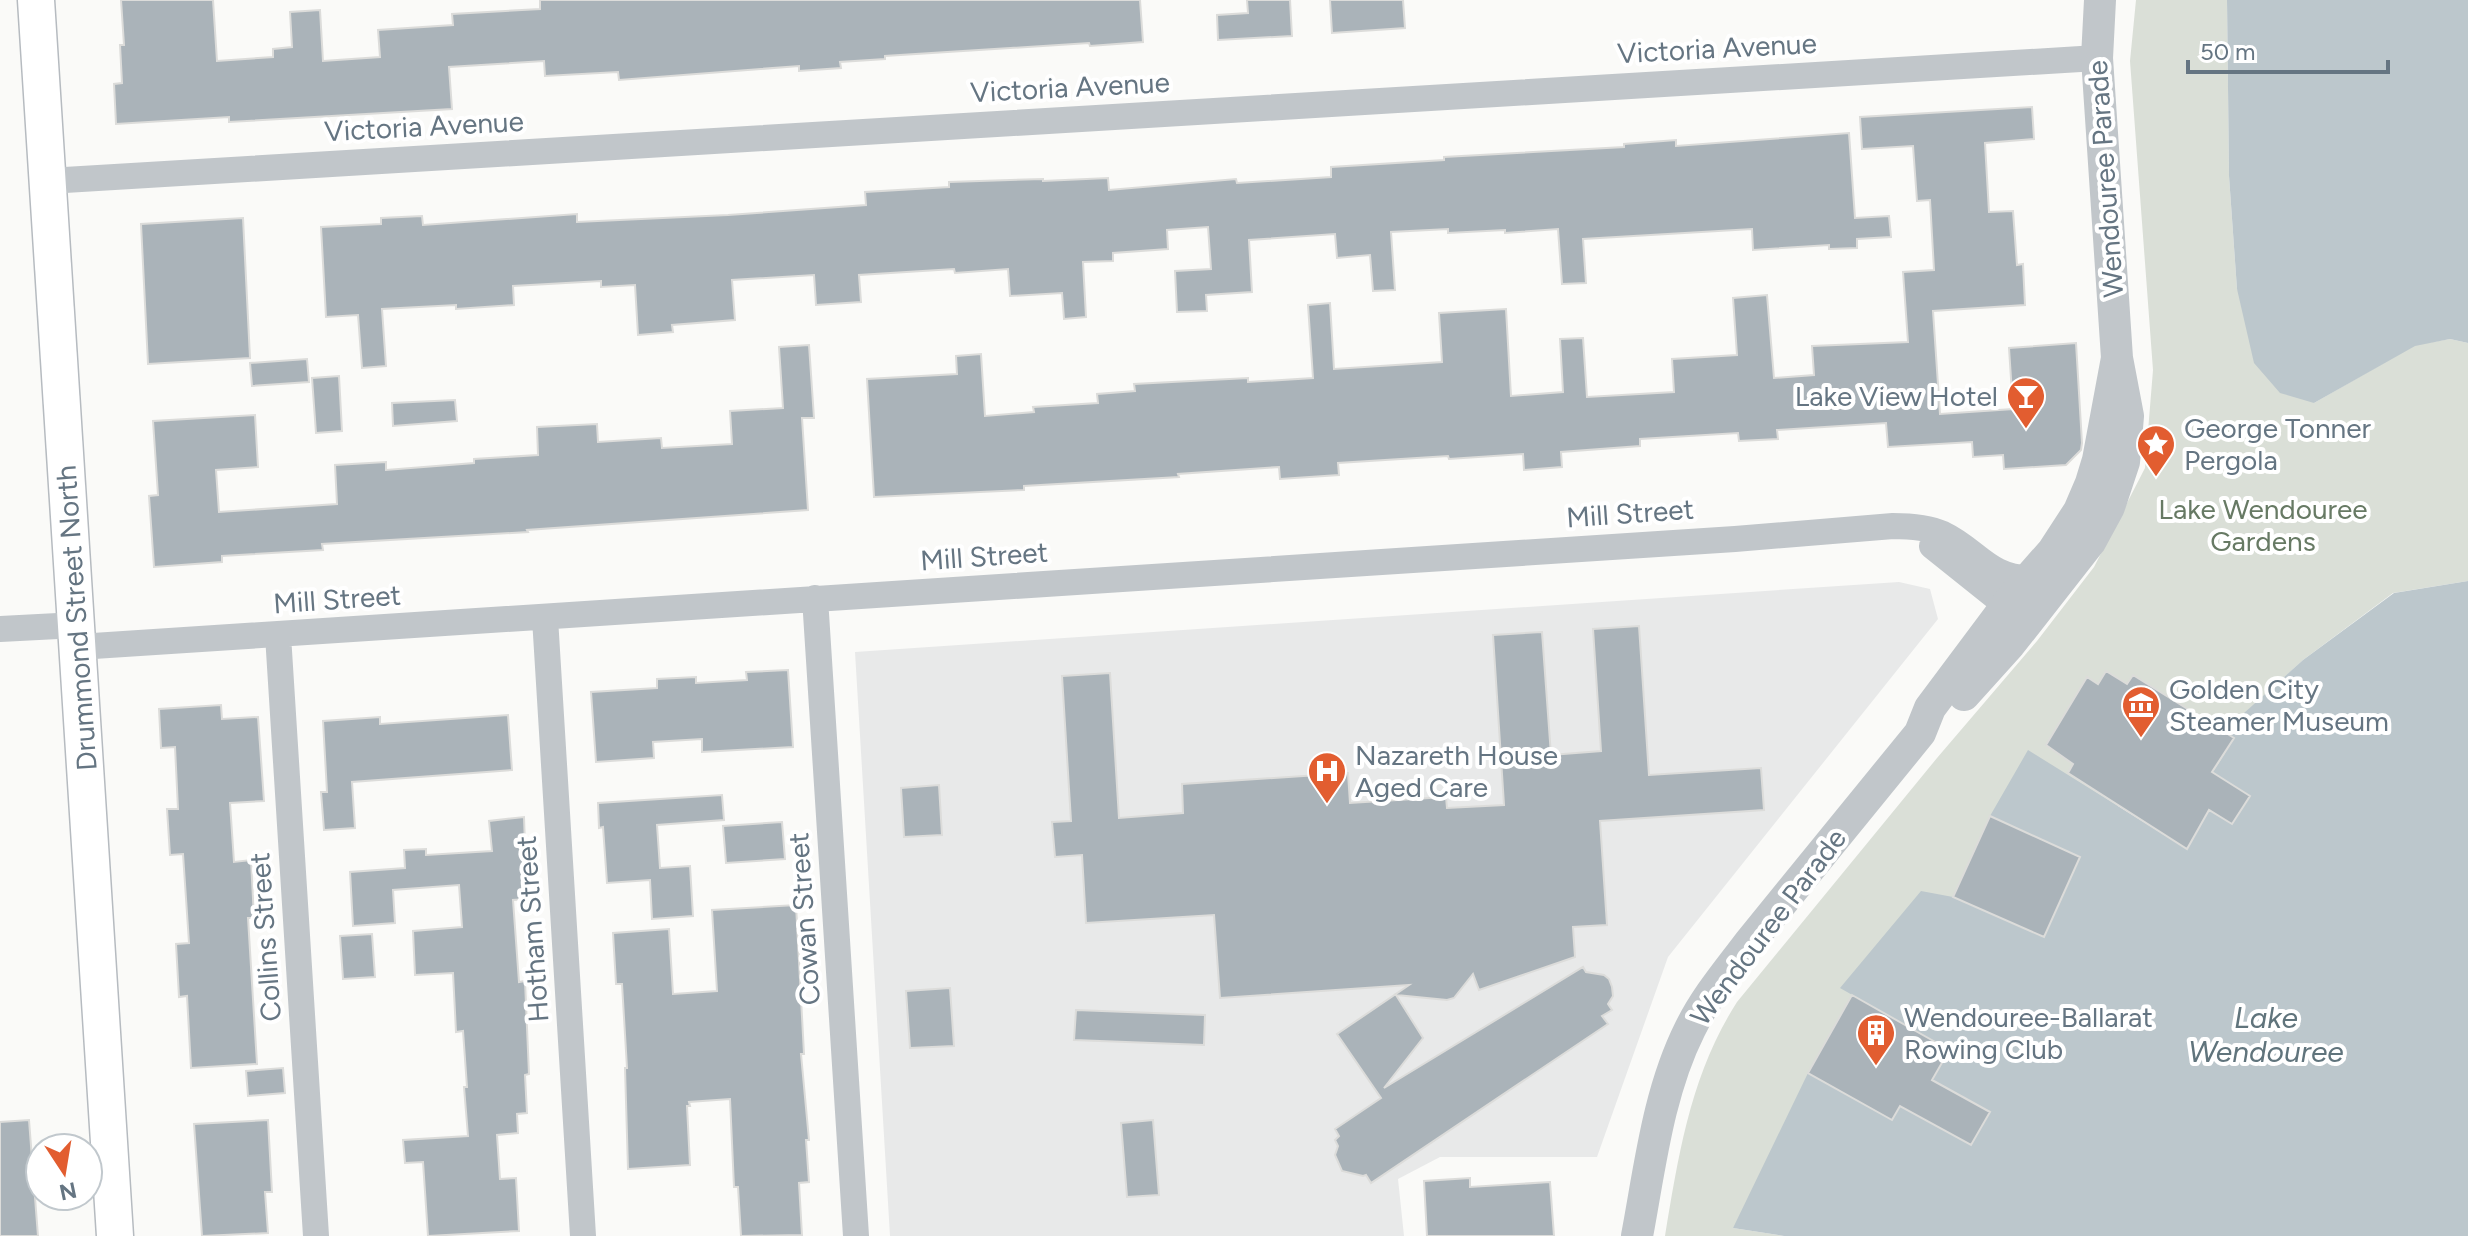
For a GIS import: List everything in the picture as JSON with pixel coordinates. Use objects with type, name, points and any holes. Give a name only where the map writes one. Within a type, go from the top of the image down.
[{"type":"main road","name":"Drummond Street North","points":[[36,0],[115,1236]]},
{"type":"street","name":"Wendouree Parade","points":[[1920,733],[1942,719],[2010,644],[2091,483],[2103,441],[2117,358],[2097,58],[2100,0]]},
{"type":"street","name":"Victoria Avenue","points":[[48,181],[2097,58]]},
{"type":"street","name":"Mill Street","points":[[0,629],[77,636],[278,635],[1893,526],[1919,527],[1941,533],[2000,574],[2036,592]]},
{"type":"street","points":[[1893,526],[1952,560],[2007,606],[2036,592]]},
{"type":"street","name":"Cowan Street","points":[[815,598],[856,1236]]},
{"type":"street","name":"Wendouree Parade","points":[[1637,1236],[1669,1078],[1689,1030],[1749,943],[1920,733],[1930,708],[2007,606]]},
{"type":"street","name":"Hotham Street","points":[[545,618],[583,1236]]},
{"type":"street","name":"Collins Street","points":[[278,635],[316,1236]]},
{"type":"shaded area","name":"Nazareth House Aged Care","points":[[1899,582],[1930,589],[1938,619],[1668,957],[1597,1157],[1440,1157],[1398,1179],[1404,1236],[890,1236],[855,652]]},
{"type":"green space","name":"Lake Wendouree Gardens","points":[[2136,0],[2227,0],[2229,176],[2237,289],[2314,403],[2415,345],[2450,339],[2468,343],[2468,581],[2393,593],[2303,660],[2225,731],[2234,738],[2250,796],[2232,824],[2175,788],[2201,823],[2187,849],[2119,805],[2080,857],[2044,937],[1953,897],[1937,1043],[1943,1061],[1933,1080],[1990,1112],[1971,1145],[1901,1106],[1892,1120],[1733,1228],[1784,1236],[1665,1236],[1689,1114],[1708,1057],[1737,1002],[2037,641],[2094,567],[2145,468],[2153,370],[2130,61]]},
{"type":"water","points":[[2227,0],[2468,0],[2468,343],[2450,339],[2415,346],[2314,403],[2280,393],[2254,363],[2237,289],[2229,176]]},
{"type":"water","name":"Lake Wendouree","points":[[2468,581],[2468,1236],[1784,1236],[1733,1228],[1808,1073],[1892,1120],[1900,1106],[1971,1145],[1990,1112],[1932,1080],[1942,1061],[1930,1054],[1937,1043],[1840,988],[1921,891],[1953,897],[2044,937],[2080,857],[1990,816],[2028,750],[2187,849],[2201,823],[2175,788],[2232,824],[2249,796],[2213,772],[2234,739],[2224,731],[2303,660],[2394,593]]},
{"type":"building","points":[[121,0],[213,0],[217,61],[273,57],[273,49],[292,47],[290,12],[320,10],[323,61],[380,57],[378,30],[453,25],[452,14],[540,9],[540,0],[1140,0],[1143,42],[885,56],[885,59],[840,62],[841,68],[799,71],[799,66],[619,80],[618,72],[545,76],[544,61],[449,67],[452,109],[229,122],[229,117],[116,124],[114,84],[122,83],[120,45],[124,45]]},
{"type":"building","points":[[1247,0],[1290,0],[1292,36],[1218,40],[1217,15],[1248,13]]},
{"type":"building","points":[[1330,0],[1403,0],[1405,28],[1332,33]]},
{"type":"building","points":[[2032,107],[2034,139],[1985,143],[1989,212],[2013,211],[2017,265],[2023,264],[2025,305],[1933,311],[1940,414],[2013,409],[2009,348],[2076,343],[2082,443],[2081,450],[2066,465],[2004,469],[2003,455],[1973,457],[1972,442],[1888,447],[1886,423],[1777,430],[1778,439],[1739,441],[1738,433],[1640,439],[1640,446],[1561,452],[1562,467],[1524,470],[1523,454],[1449,459],[1448,456],[1338,463],[1339,475],[1280,479],[1279,467],[1178,474],[1179,477],[1024,486],[1024,490],[874,497],[867,379],[957,374],[956,356],[981,354],[985,416],[1034,412],[1033,407],[1098,403],[1097,394],[1135,391],[1134,384],[1313,378],[1308,305],[1330,303],[1334,369],[1442,362],[1439,313],[1506,309],[1511,396],[1563,392],[1560,339],[1583,338],[1587,397],[1674,392],[1672,359],[1737,355],[1733,298],[1767,295],[1774,378],[1814,375],[1812,346],[1908,342],[1903,272],[1934,270],[1930,200],[1917,201],[1913,146],[1862,149],[1860,117]]},
{"type":"building","points":[[1849,133],[1855,218],[1889,216],[1891,237],[1857,239],[1857,248],[1829,249],[1829,245],[1753,250],[1752,229],[1583,239],[1586,283],[1562,284],[1558,229],[1505,233],[1505,230],[1448,233],[1448,229],[1391,232],[1395,290],[1373,291],[1370,255],[1337,258],[1335,234],[1249,240],[1252,292],[1206,295],[1207,311],[1177,312],[1175,271],[1211,269],[1208,227],[1167,230],[1168,249],[1113,253],[1113,261],[1083,262],[1086,317],[1064,319],[1062,293],[1010,296],[1008,269],[859,275],[861,302],[816,305],[814,275],[732,280],[735,320],[672,325],[673,332],[638,335],[635,285],[601,287],[601,281],[513,286],[514,305],[382,309],[386,366],[362,368],[358,315],[326,317],[321,227],[381,224],[381,218],[422,216],[423,225],[577,214],[577,222],[728,215],[866,205],[865,192],[949,187],[949,182],[1108,178],[1109,190],[1236,179],[1237,183],[1331,177],[1331,167],[1444,160],[1444,157],[1624,147],[1624,144],[1676,140],[1676,146]]},
{"type":"building","points":[[243,218],[250,358],[148,364],[141,224]]},
{"type":"building","points":[[809,345],[814,418],[802,418],[808,510],[528,532],[322,544],[323,550],[222,556],[222,562],[154,567],[149,496],[158,495],[153,421],[255,415],[258,467],[216,470],[219,512],[337,504],[335,465],[386,462],[386,470],[538,455],[537,427],[597,424],[598,442],[661,438],[662,448],[732,444],[730,411],[783,408],[779,347]]},
{"type":"building","points":[[307,359],[309,382],[252,386],[250,363]]},
{"type":"building","points":[[339,376],[342,431],[316,433],[312,378]]},
{"type":"building","points":[[455,400],[457,421],[393,426],[392,403]]},
{"type":"building","points":[[1639,626],[1649,775],[1761,768],[1764,810],[1600,821],[1607,925],[1573,927],[1575,957],[1479,990],[1473,974],[1454,998],[1447,1000],[1396,995],[1423,1038],[1384,1088],[1583,967],[1586,972],[1609,979],[1613,996],[1608,1004],[1612,1010],[1602,1016],[1608,1024],[1371,1183],[1366,1175],[1342,1171],[1335,1155],[1338,1146],[1335,1140],[1339,1136],[1335,1129],[1381,1098],[1337,1034],[1409,985],[1220,998],[1214,915],[1086,923],[1082,855],[1055,857],[1052,822],[1071,821],[1062,676],[1110,673],[1119,818],[1183,813],[1182,784],[1348,773],[1350,803],[1446,797],[1447,808],[1504,805],[1493,635],[1542,632],[1551,755],[1601,751],[1593,629]]},
{"type":"building","points":[[788,670],[793,747],[702,752],[702,739],[653,742],[654,758],[596,762],[591,692],[657,688],[657,679],[696,677],[696,683],[747,680],[746,672]]},
{"type":"building","points":[[2106,671],[2127,684],[2133,675],[2234,738],[2212,772],[2250,796],[2232,824],[2209,810],[2187,849],[2068,773],[2073,764],[2046,745],[2087,677],[2098,684]]},
{"type":"building","points":[[221,705],[222,719],[258,717],[264,801],[230,803],[234,862],[251,860],[254,918],[248,918],[257,1064],[191,1068],[187,996],[179,997],[176,944],[189,943],[183,854],[170,855],[167,809],[178,809],[175,747],[161,748],[159,709]]},
{"type":"building","points":[[508,715],[512,770],[352,782],[355,828],[324,830],[321,792],[327,792],[323,721],[380,717],[380,724]]},
{"type":"building","points":[[939,785],[942,835],[904,837],[901,788]]},
{"type":"building","points":[[722,795],[724,820],[657,825],[660,868],[690,866],[693,916],[652,919],[650,880],[607,883],[598,803]]},
{"type":"building","points":[[1990,816],[2080,857],[2044,937],[1953,897]]},
{"type":"building","points":[[524,817],[527,899],[513,900],[519,982],[525,981],[529,1074],[525,1075],[527,1113],[517,1114],[518,1133],[497,1135],[500,1179],[516,1178],[519,1231],[428,1236],[423,1162],[405,1163],[403,1140],[468,1136],[464,1087],[467,1087],[463,1031],[456,1032],[453,973],[415,975],[413,931],[462,927],[459,885],[393,890],[395,923],[353,926],[350,872],[405,868],[404,850],[426,849],[426,855],[492,851],[489,821]]},
{"type":"building","points":[[782,822],[785,859],[726,863],[723,826]]},
{"type":"building","points":[[796,905],[804,1054],[801,1054],[809,1140],[806,1140],[809,1182],[799,1183],[802,1235],[741,1236],[738,1187],[734,1187],[730,1099],[689,1102],[690,1165],[628,1169],[622,984],[616,984],[613,933],[669,929],[673,994],[717,991],[712,910]]},
{"type":"building","points":[[372,934],[375,977],[343,979],[340,936]]},
{"type":"building","points":[[950,988],[954,1046],[910,1048],[906,991]]},
{"type":"building","name":"Wendouree-Ballarat Rowing Club","points":[[1852,995],[1937,1043],[1930,1054],[1943,1061],[1932,1080],[1990,1112],[1971,1145],[1900,1106],[1892,1120],[1808,1073]]},
{"type":"building","points":[[1076,1010],[1205,1015],[1204,1045],[1074,1040]]},
{"type":"building","points":[[283,1068],[285,1093],[248,1096],[246,1071]]},
{"type":"building","points":[[29,1120],[30,1132],[24,1132],[24,1212],[36,1212],[38,1236],[0,1236],[0,1122]]},
{"type":"building","points":[[268,1120],[272,1192],[265,1192],[268,1233],[202,1236],[194,1124]]},
{"type":"building","points":[[1153,1120],[1159,1195],[1127,1197],[1121,1123]]},
{"type":"building","points":[[1470,1178],[1470,1187],[1550,1182],[1554,1236],[1427,1236],[1424,1181]]},
{"type":"place","name":"Lake View Hotel","points":[[2026,430]]},
{"type":"place","name":"George Tonner Pergola","points":[[2156,478]]},
{"type":"place","name":"Golden City Steamer Museum","points":[[2141,739]]},
{"type":"place","name":"Nazareth House Aged Care","points":[[1327,805]]},
{"type":"place","name":"Wendouree-Ballarat Rowing Club","points":[[1876,1067]]}]
